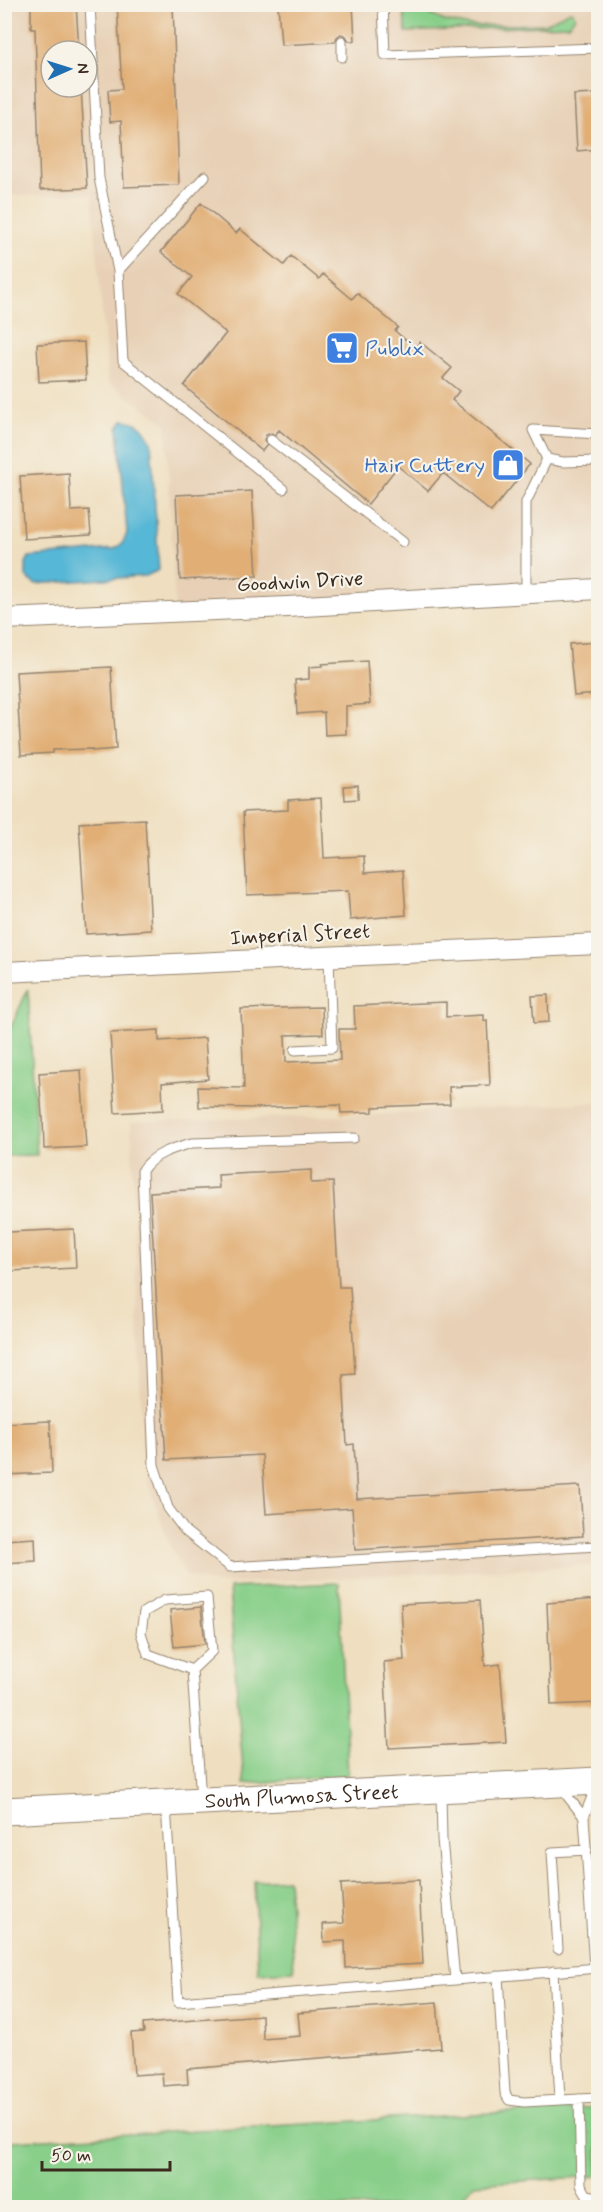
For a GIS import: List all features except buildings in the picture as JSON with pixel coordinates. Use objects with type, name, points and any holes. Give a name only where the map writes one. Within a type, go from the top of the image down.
[{"type":"street","name":"Goodwin Drive","points":[[4,619],[598,589]]},
{"type":"street","name":"Imperial Street","points":[[4,972],[598,944]]},
{"type":"street","name":"South Plumosa Street","points":[[4,1811],[598,1781]]},
{"type":"lane","points":[[90,4],[99,178],[118,271],[123,362],[283,489]]},
{"type":"lane","points":[[383,4],[385,55],[598,48]]},
{"type":"lane","points":[[342,41],[342,57]]},
{"type":"lane","points":[[118,271],[206,176]]},
{"type":"lane","points":[[547,459],[533,430],[598,434]]},
{"type":"lane","points":[[271,440],[403,542]]},
{"type":"lane","points":[[547,459],[563,462],[598,461]]},
{"type":"lane","points":[[526,594],[526,502],[547,459]]},
{"type":"lane","points":[[295,1050],[332,1048],[329,957]]},
{"type":"lane","points":[[354,1138],[192,1143],[156,1157],[142,1171],[154,1465],[168,1508],[185,1531],[230,1567],[598,1546]]},
{"type":"lane","points":[[207,1597],[212,1651],[192,1670],[148,1654],[141,1633],[144,1612],[165,1600],[207,1597]]},
{"type":"lane","points":[[192,1670],[202,1802]]},
{"type":"lane","points":[[166,1803],[178,2002],[596,1968],[584,1817],[598,1781]]},
{"type":"lane","points":[[556,1783],[584,1817]]},
{"type":"lane","points":[[441,1790],[442,1839],[455,1980]]},
{"type":"lane","points":[[558,1949],[552,1852],[587,1850]]},
{"type":"lane","points":[[553,1971],[560,2100]]},
{"type":"lane","points":[[498,1976],[505,2093],[509,2100],[524,2102],[598,2098]]},
{"type":"lane","points":[[579,2099],[581,2185],[587,2195],[598,2197]]},
{"type":"shaded area","points":[[4,5],[598,5],[598,587],[175,612],[166,424],[108,382],[92,194],[5,196]]},
{"type":"shaded area","points":[[598,1102],[598,1565],[216,1584],[185,1575],[169,1543],[147,1480],[143,1459],[131,1122],[368,1115]]},
{"type":"green space","points":[[403,5],[409,5],[444,21],[470,26],[544,24],[570,11],[575,17],[568,25],[406,32]]},
{"type":"green space","points":[[28,989],[37,1155],[5,1156],[5,1040]]},
{"type":"green space","points":[[339,1583],[348,1775],[244,1784],[229,1588]]},
{"type":"green space","points":[[288,1879],[294,1971],[258,1973],[254,1881]]},
{"type":"green space","points":[[598,2107],[598,2176],[474,2184],[455,2207],[5,2207],[4,2159],[11,2141]]},
{"type":"water","points":[[123,420],[140,426],[151,441],[159,570],[146,576],[35,584],[26,577],[26,563],[29,557],[114,549],[122,544],[127,533],[118,428]]},
{"type":"place","name":"Publix","points":[[342,348]]},
{"type":"place","name":"Hair Cuttery","points":[[508,465]]}]
